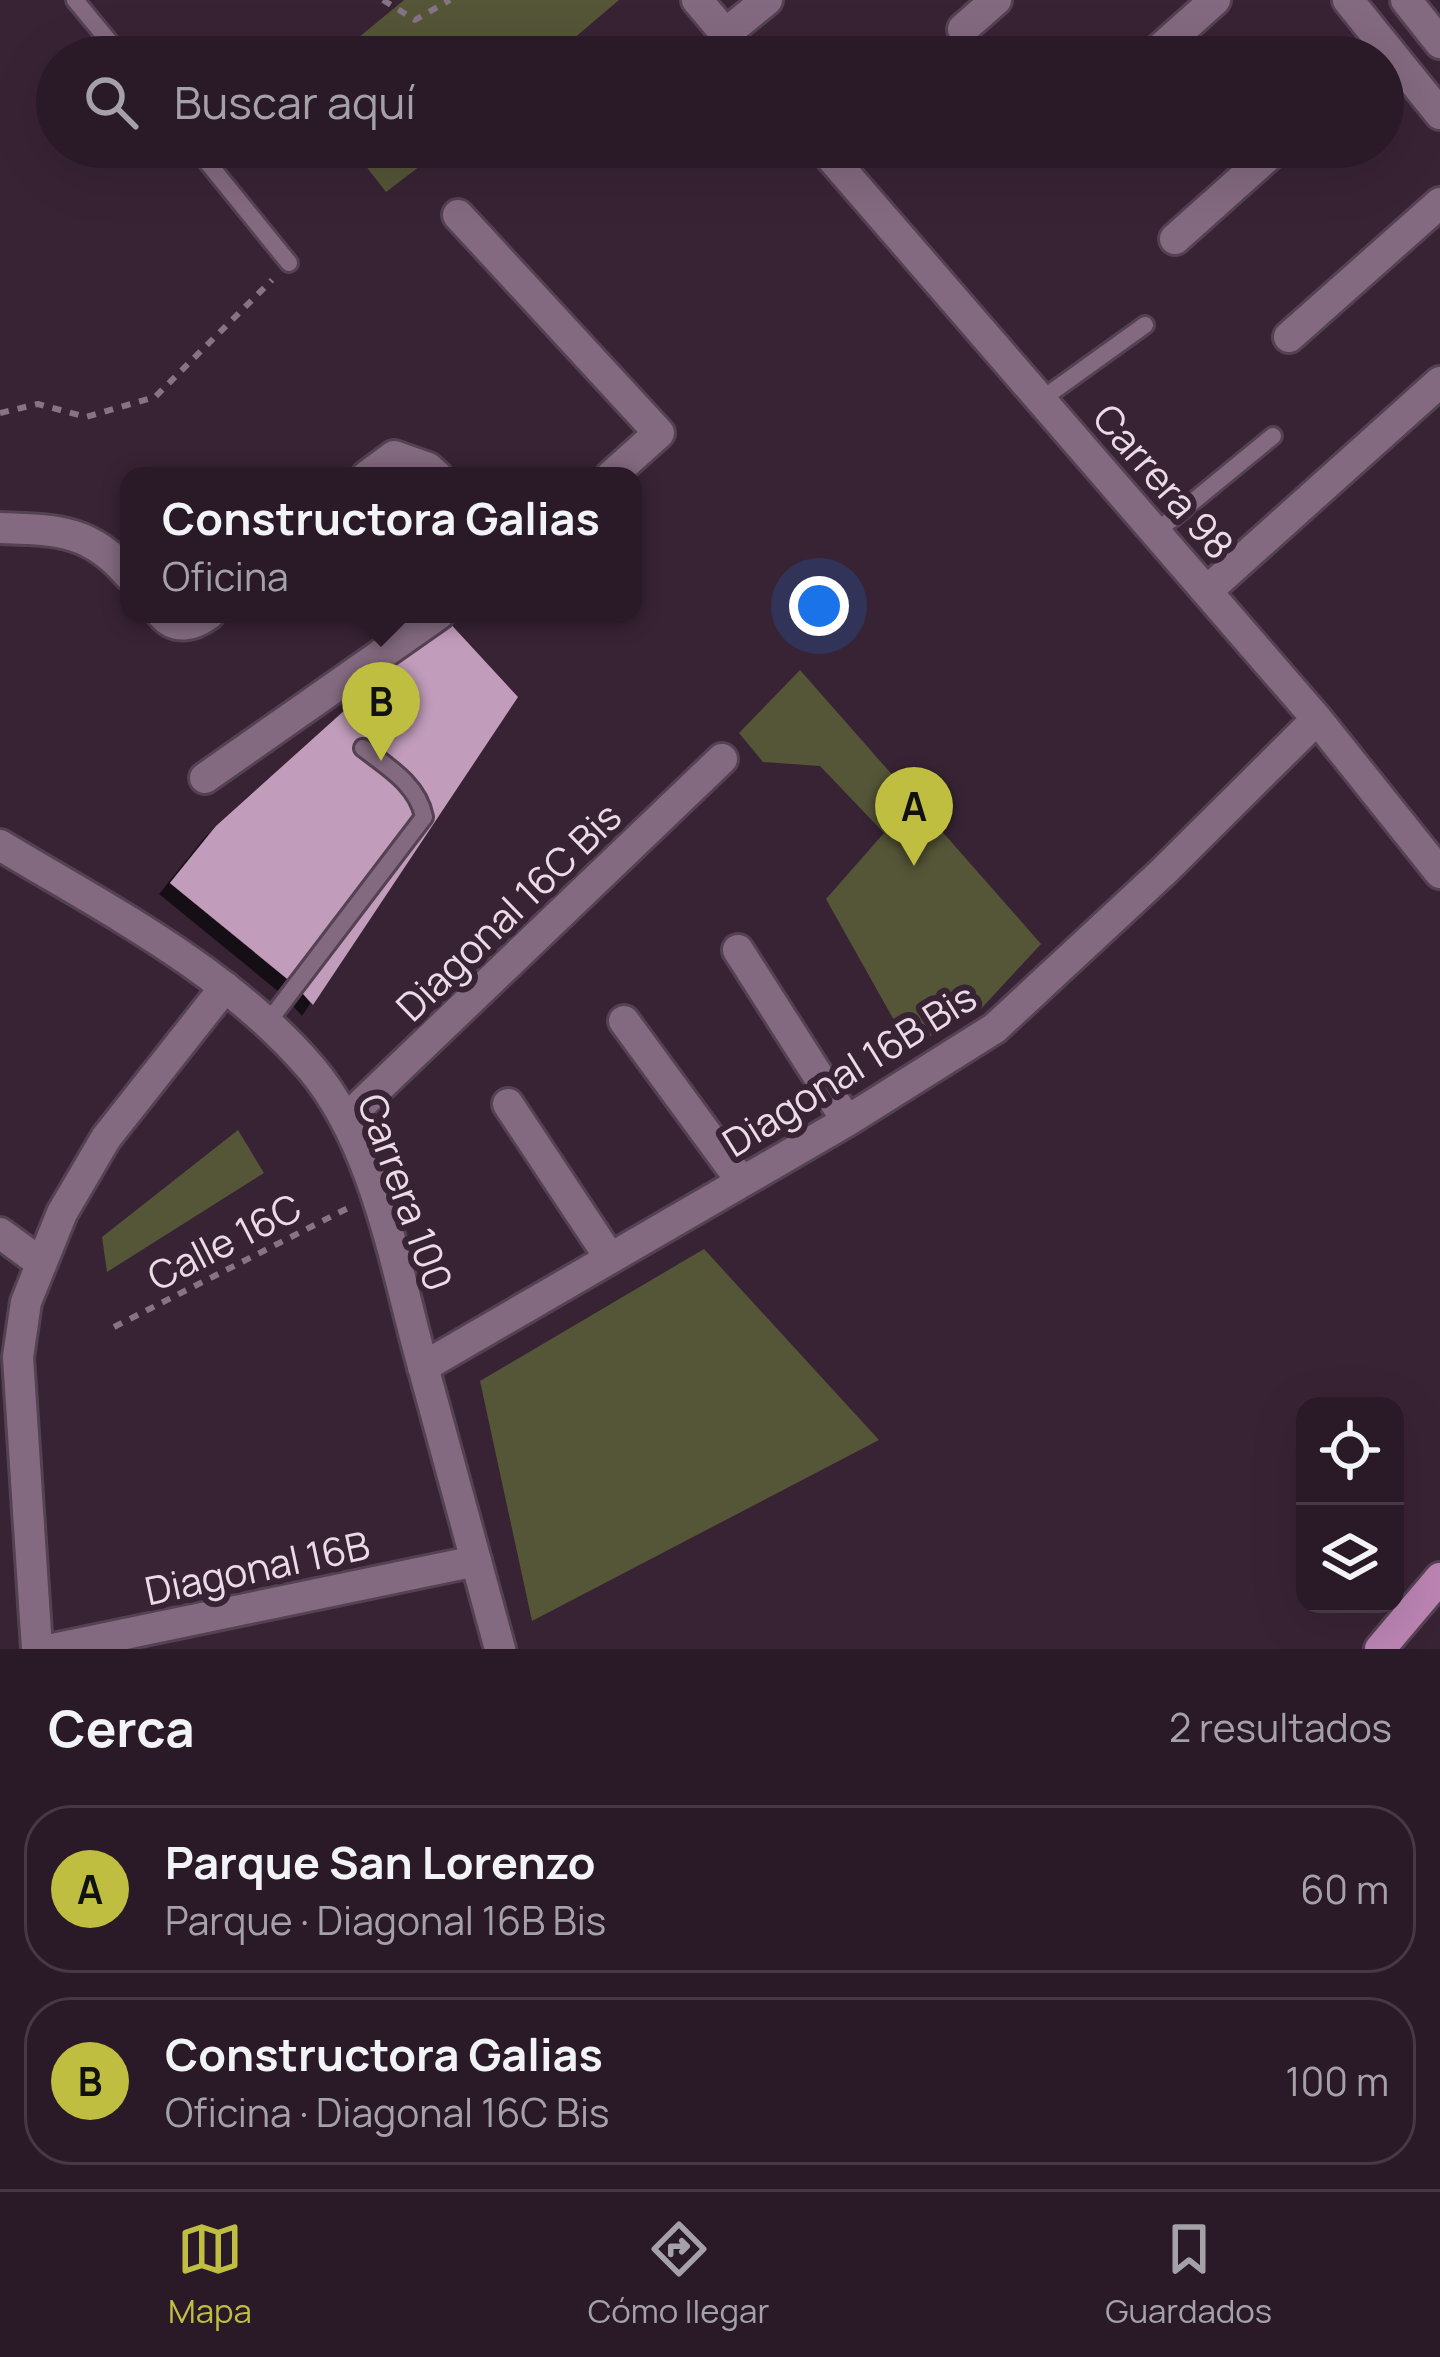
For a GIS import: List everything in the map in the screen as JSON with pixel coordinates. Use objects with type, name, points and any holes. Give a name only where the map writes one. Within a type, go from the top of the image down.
[{"type":"main road","points":[[1380,1649],[1440,1578]]},
{"type":"street","points":[[697,0],[727,36]]},
{"type":"street","points":[[742,36],[767,0]]},
{"type":"street","points":[[963,28],[997,0]]},
{"type":"street","points":[[1175,36],[1215,0]]},
{"type":"street","points":[[1348,0],[1372,36]]},
{"type":"street","points":[[1406,0],[1440,43]]},
{"type":"street","points":[[1404,75],[1440,114]]},
{"type":"street","name":"Carrera 98","points":[[840,168],[1208,590],[1440,872]]},
{"type":"street","points":[[1175,239],[1254,168]]},
{"type":"street","points":[[1289,338],[1440,203]]},
{"type":"street","points":[[458,215],[659,434],[621,467]]},
{"type":"street","points":[[1208,590],[1440,382]]},
{"type":"street","points":[[379,467],[394,456],[425,467]]},
{"type":"street","points":[[0,528],[56,530],[88,538],[120,564]]},
{"type":"street","points":[[205,778],[426,623]]},
{"type":"street","name":"Diagonal 16B Bis","points":[[423,1367],[847,1121],[995,1028],[1317,719]]},
{"type":"street","name":"Diagonal 16C Bis","points":[[347,1118],[722,759]]},
{"type":"street","name":"Carrera 100","points":[[0,845],[142,930],[225,987],[268,1022],[310,1067],[347,1118],[388,1238],[500,1649]]},
{"type":"street","points":[[739,950],[847,1121]]},
{"type":"street","points":[[37,1649],[18,1357],[26,1302],[62,1213],[106,1138],[225,987]]},
{"type":"street","points":[[624,1021],[742,1182]]},
{"type":"street","points":[[508,1104],[610,1258]]},
{"type":"street","points":[[0,1233],[41,1263]]},
{"type":"street","name":"Diagonal 16B","points":[[53,1649],[476,1561]]},
{"type":"lane","points":[[75,0],[105,36]]},
{"type":"lane","points":[[212,168],[290,263]]},
{"type":"lane","points":[[1042,399],[1145,325]]},
{"type":"lane","points":[[1156,532],[1273,436]]},
{"type":"lane","points":[[268,1022],[424,817],[421,800],[413,790],[363,748]]},
{"type":"path","points":[[383,0],[415,20],[450,0]]},
{"type":"path","points":[[0,413],[38,404],[86,418],[154,397],[290,263]]},
{"type":"path","name":"Calle 16C","points":[[114,1327],[358,1202]]},
{"type":"green space","points":[[404,0],[619,0],[577,36],[360,36]]},
{"type":"green space","points":[[367,168],[417,168],[386,192]]},
{"type":"green space","points":[[800,670],[1041,944],[979,1011],[909,1047],[826,899],[884,833],[820,766],[763,762],[739,733]]},
{"type":"green space","points":[[238,1130],[264,1173],[107,1272],[102,1237]]},
{"type":"green space","points":[[704,1249],[879,1440],[532,1621],[480,1381]]},
{"type":"building","points":[[442,623],[450,623],[518,697],[313,1005],[170,883],[216,826]]},
{"type":"place","name":"Constructora Galias","points":[[381,761]]},
{"type":"place","name":"Parque San Lorenzo","points":[[914,866]]}]
